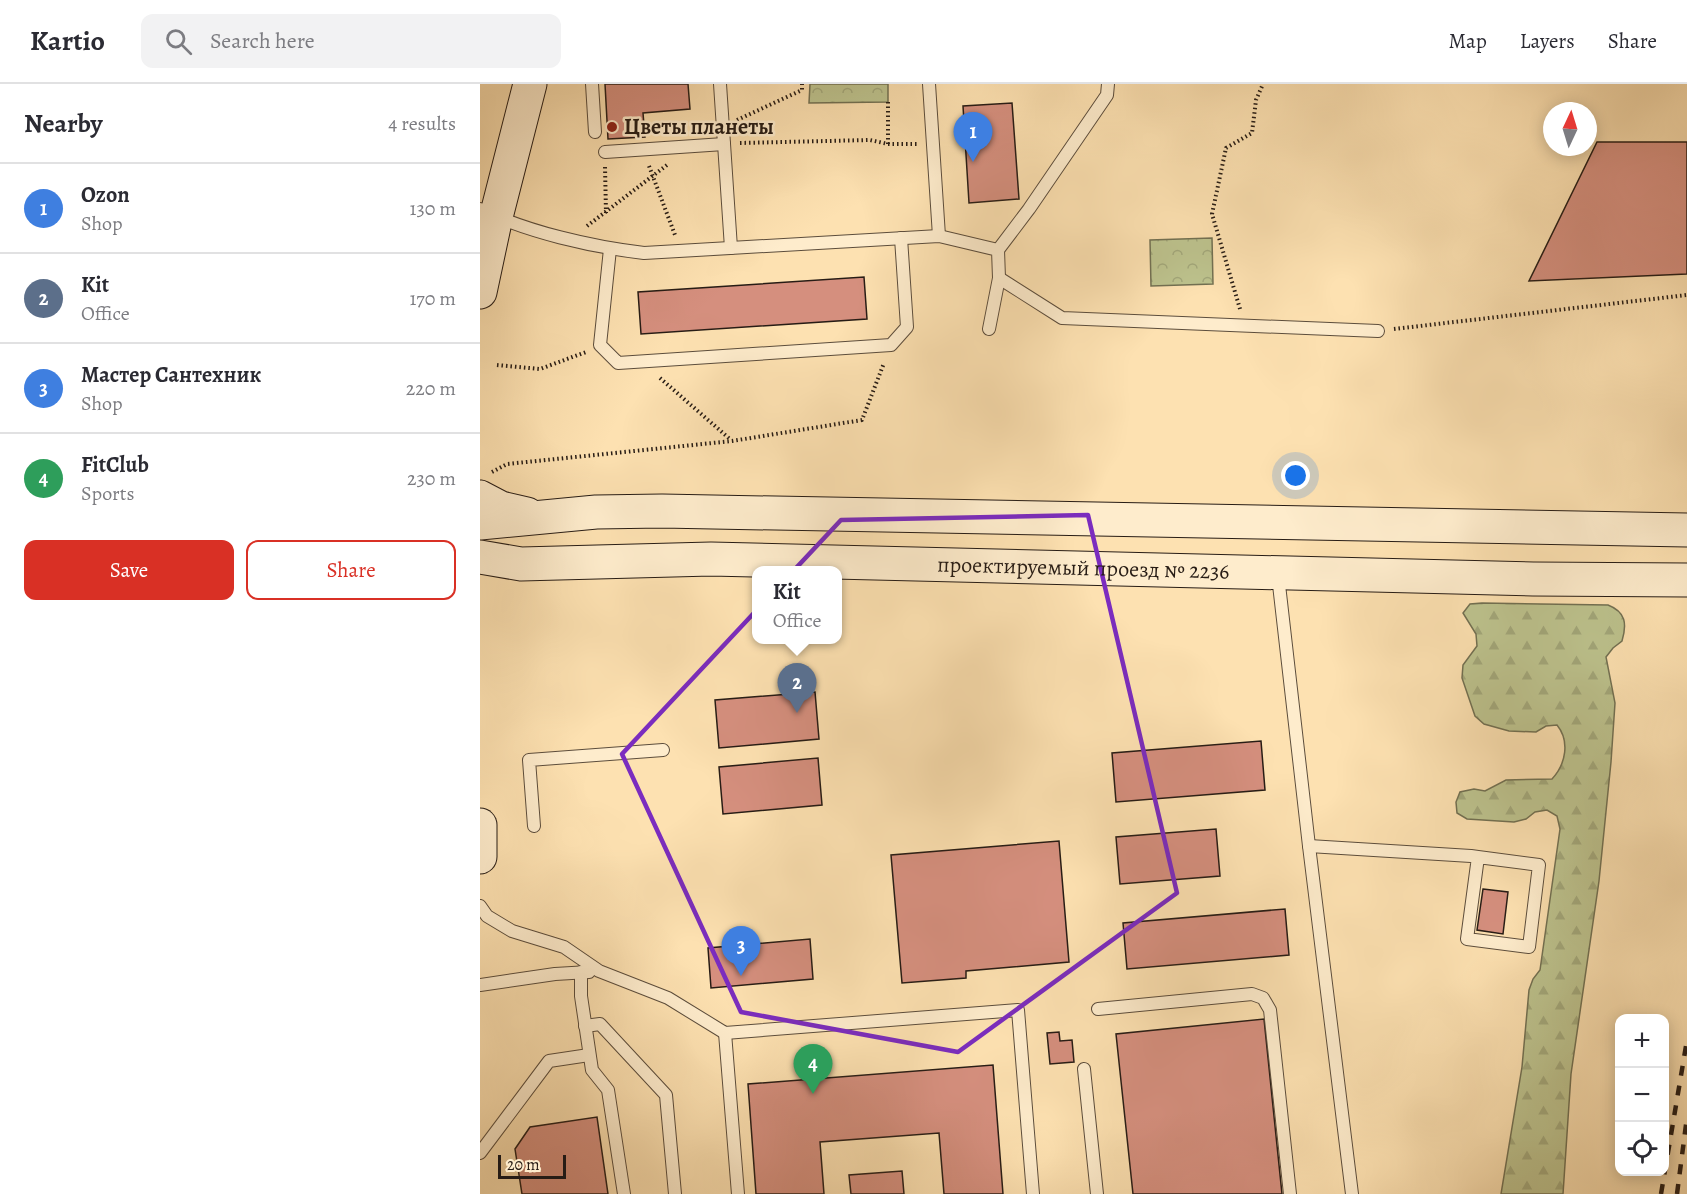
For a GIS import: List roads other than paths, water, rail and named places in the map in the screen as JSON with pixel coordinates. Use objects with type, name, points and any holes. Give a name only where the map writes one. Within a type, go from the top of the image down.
[{"type":"main road","points":[[480,269],[488,213],[530,84]]},
{"type":"main road","points":[[480,292],[488,213]]},
{"type":"main road","points":[[485,485],[501,508],[538,517]]},
{"type":"main road","points":[[480,524],[596,512],[662,511],[1687,530]]},
{"type":"main road","name":"проектируемый проезд № 2236","points":[[480,557],[521,564],[711,559],[1533,579],[1687,580]]},
{"type":"main road","points":[[480,575],[521,564]]},
{"type":"main road","points":[[480,825],[480,857]]},
{"type":"lane","points":[[592,84],[595,132]]},
{"type":"lane","points":[[720,84],[731,248]]},
{"type":"lane","points":[[929,84],[931,144],[939,236]]},
{"type":"lane","points":[[989,329],[999,278],[998,250],[1107,95],[1108,84]]},
{"type":"lane","points":[[605,152],[724,144]]},
{"type":"lane","points":[[488,213],[610,249],[644,253],[939,236],[998,250]]},
{"type":"lane","points":[[610,249],[600,345],[618,363],[891,345],[907,327],[901,238]]},
{"type":"lane","points":[[999,278],[1062,318],[1378,331]]},
{"type":"lane","points":[[1278,573],[1352,1194]]},
{"type":"lane","points":[[534,826],[529,760],[663,750]]},
{"type":"lane","points":[[1309,846],[1478,857],[1539,865],[1529,946],[1467,939],[1478,857]]},
{"type":"lane","points":[[480,906],[487,916],[512,932],[564,947],[599,971],[668,998],[725,1033],[1018,1010],[1033,1194]]},
{"type":"lane","points":[[480,985],[555,974],[599,971]]},
{"type":"lane","points":[[580,972],[580,996],[592,1070],[608,1090],[624,1194]]},
{"type":"lane","points":[[1098,1009],[1252,994],[1263,998],[1270,1010],[1290,1194]]},
{"type":"lane","points":[[585,1026],[600,1024],[666,1095],[675,1194]]},
{"type":"lane","points":[[725,1033],[738,1194]]},
{"type":"lane","points":[[480,1153],[549,1061],[590,1055]]},
{"type":"lane","points":[[1084,1069],[1097,1194]]},
{"type":"railway","points":[[1661,1194],[1687,1040]]},
{"type":"railway","points":[[1677,1194],[1687,1117]]},
{"type":"place","name":"Цветы планеты","points":[[612,127]]},
{"type":"place","name":"Ozon","points":[[973,162]]},
{"type":"place","name":"Kit","points":[[797,713]]},
{"type":"place","name":"Мастер Сантехник","points":[[741,976]]},
{"type":"place","name":"FitClub","points":[[813,1094]]}]
